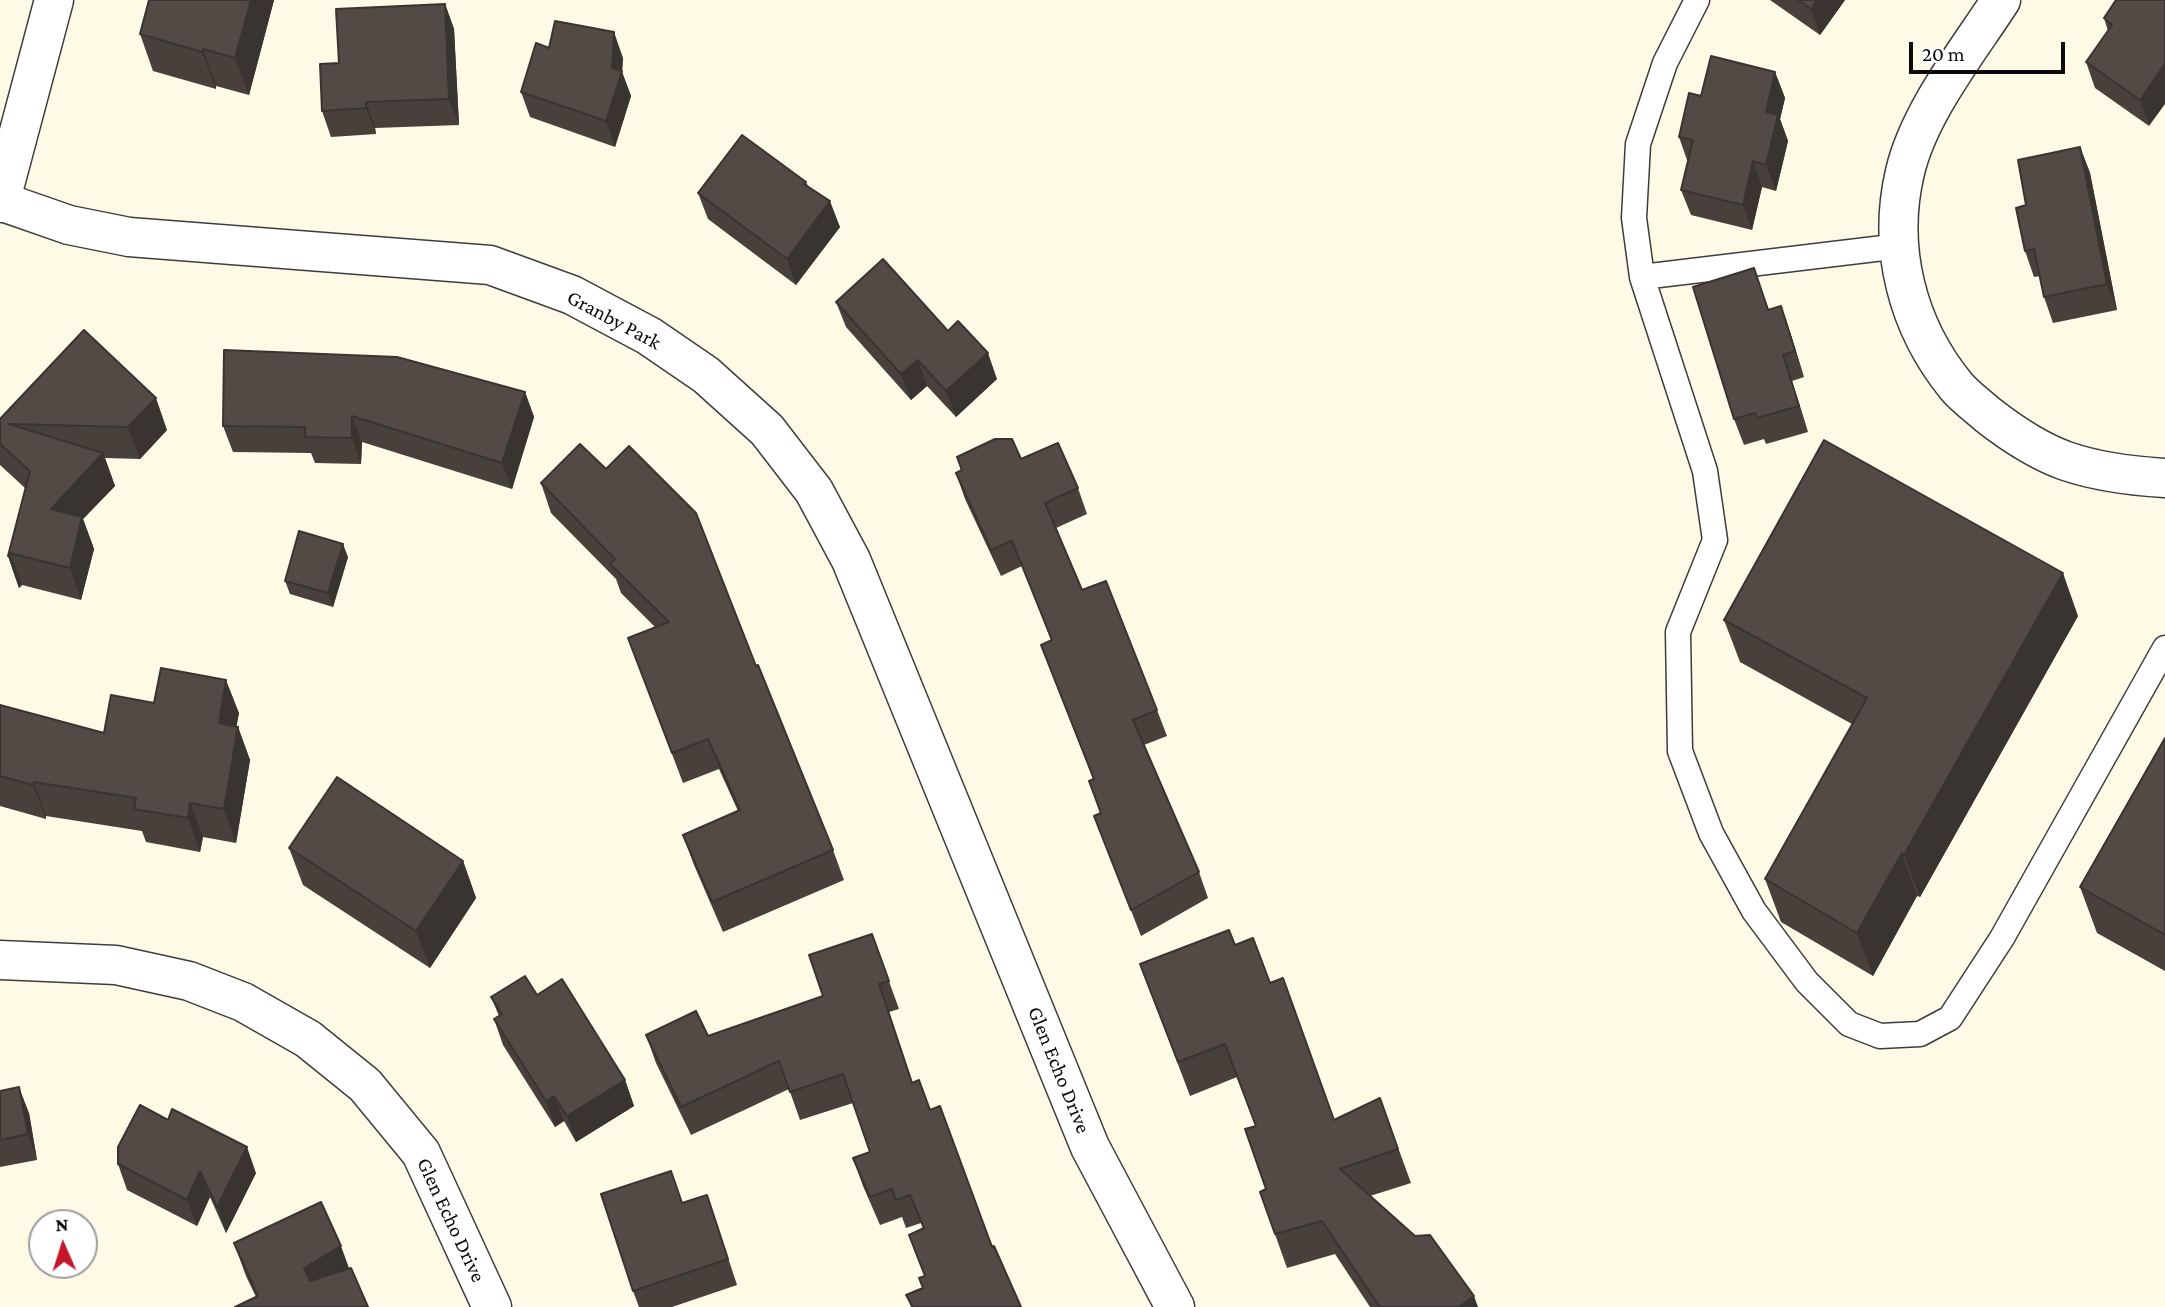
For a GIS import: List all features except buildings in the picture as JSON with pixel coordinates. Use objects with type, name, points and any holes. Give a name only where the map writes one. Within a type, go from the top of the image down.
[{"type":"street","points":[[0,201],[54,0]]},
{"type":"street","points":[[2001,0],[1923,122],[1905,171],[1898,223],[1902,275],[1914,317],[1933,355],[1958,389],[2010,433],[2064,461],[2122,476],[2165,478]]},
{"type":"street","name":"Granby Park","points":[[0,201],[69,225],[129,237],[490,265],[572,295],[649,336],[706,376],[767,430],[814,491],[851,560],[959,826]]},
{"type":"street","name":"Glen Echo Drive","points":[[959,826],[1090,1147],[1175,1307]]},
{"type":"street","name":"Glen Echo Drive","points":[[0,960],[116,965],[188,981],[243,1002],[308,1039],[365,1085],[421,1153],[492,1307]]},
{"type":"lane","points":[[1697,0],[1665,63],[1638,144],[1634,218],[1642,277],[1705,471],[1715,540],[1678,632],[1680,751],[1711,833],[1754,911],[1807,982],[1849,1024],[1880,1036],[1920,1034],[1950,1018],[2002,938],[2165,648]]},
{"type":"lane","points":[[1642,277],[1900,246]]}]
